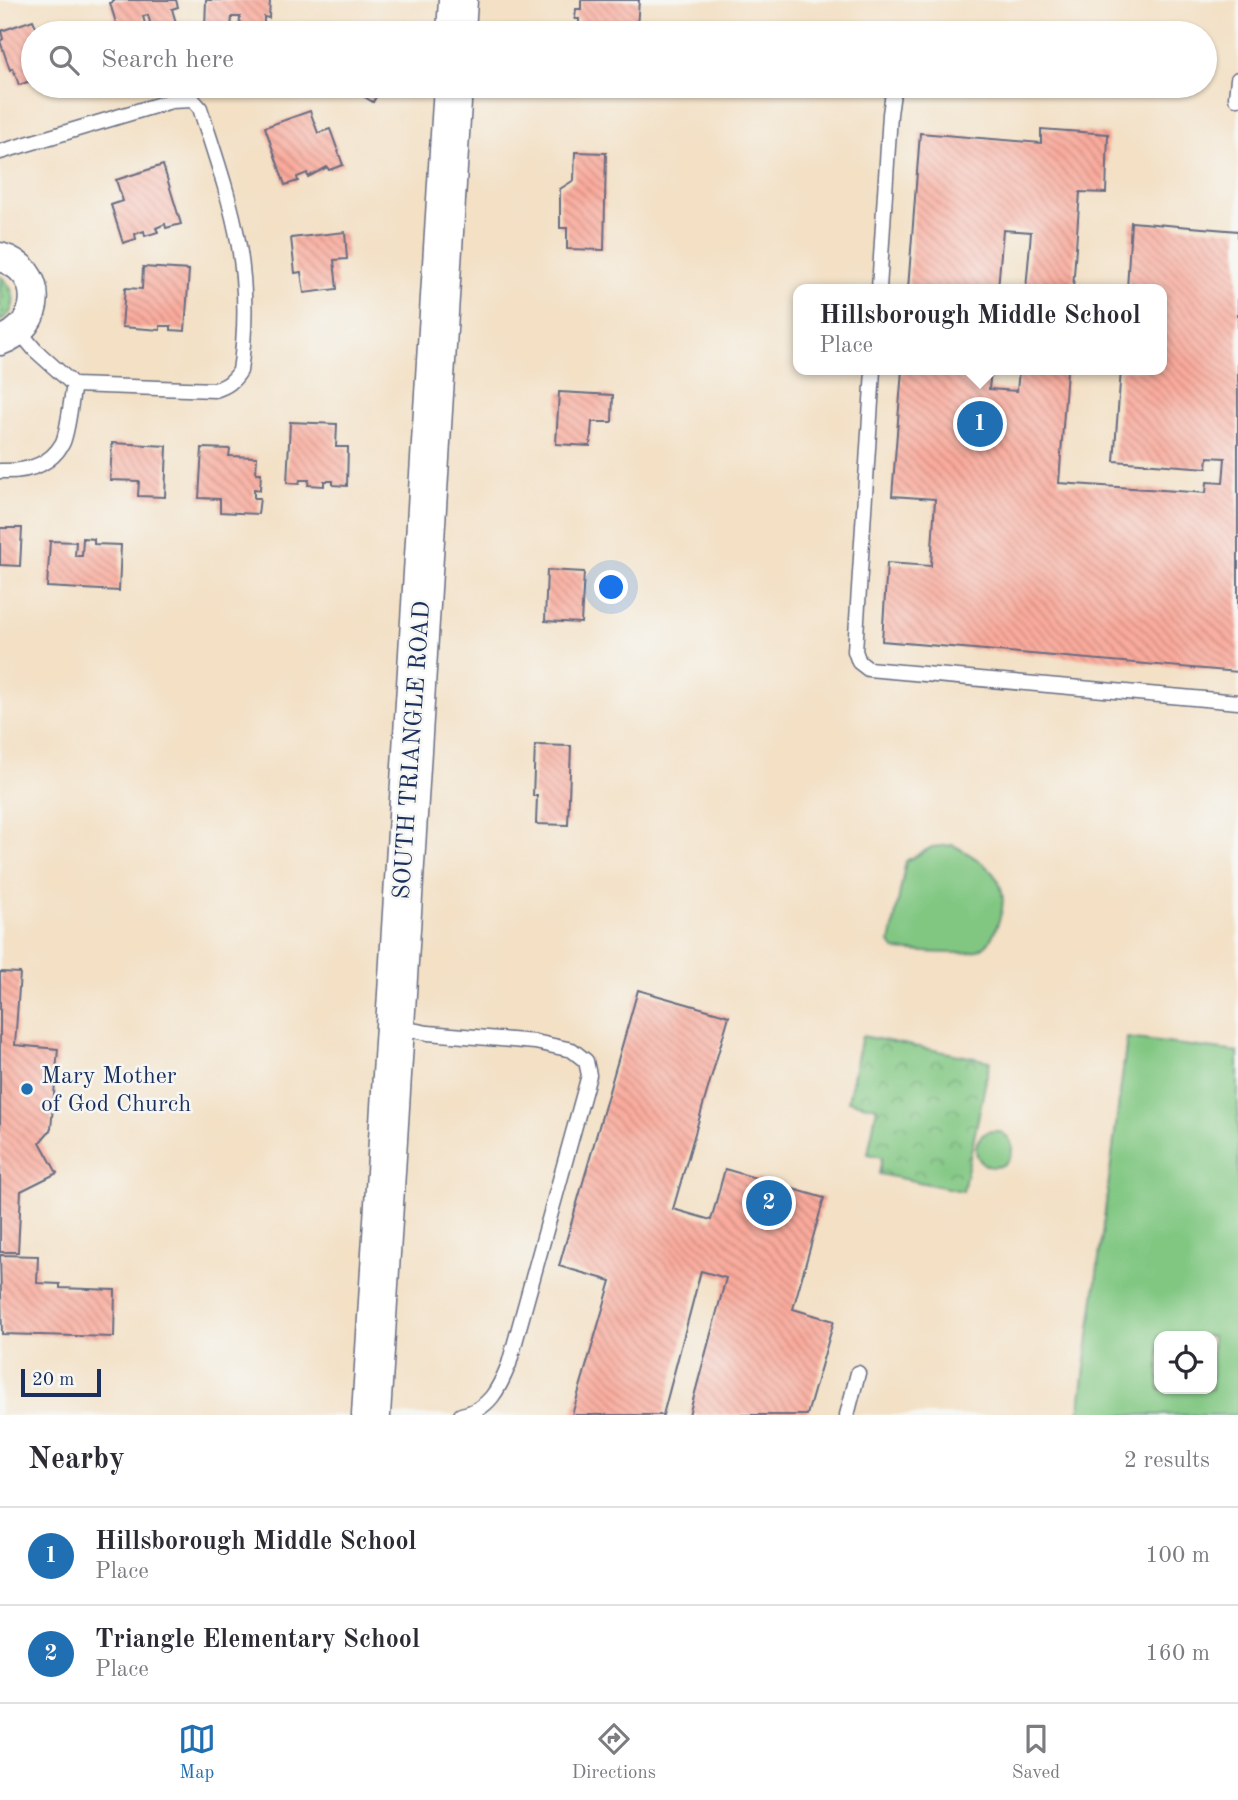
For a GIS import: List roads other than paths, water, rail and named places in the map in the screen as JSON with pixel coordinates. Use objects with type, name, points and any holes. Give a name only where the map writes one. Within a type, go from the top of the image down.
[{"type":"street","points":[[457,21],[458,0]]},
{"type":"street","name":"SOUTH TRIANGLE ROAD","points":[[371,1415],[452,98]]},
{"type":"street","points":[[0,257],[22,268],[30,280],[34,294],[31,314],[10,336]]},
{"type":"lane","points":[[1237,98],[1238,79]]},
{"type":"lane","points":[[878,284],[892,98]]},
{"type":"lane","points":[[0,152],[172,101],[193,100],[200,108],[233,210],[245,276],[246,308],[240,371],[227,386],[204,390],[74,385],[35,350],[10,336]]},
{"type":"lane","points":[[873,375],[855,651],[859,662],[868,669],[1238,702]]},
{"type":"lane","points":[[0,471],[18,472],[35,468],[52,456],[63,443],[74,385]]},
{"type":"lane","points":[[394,1027],[428,1034],[535,1042],[572,1050],[586,1061],[589,1075],[509,1364],[499,1388],[486,1405],[461,1415]]},
{"type":"lane","points":[[847,1415],[858,1373]]},
{"type":"place","name":"Hillsborough Middle School","points":[[980,424]]},
{"type":"place","name":"Mary Mother of God Church","points":[[27,1089]]},
{"type":"place","name":"Triangle Elementary School","points":[[769,1203]]}]
